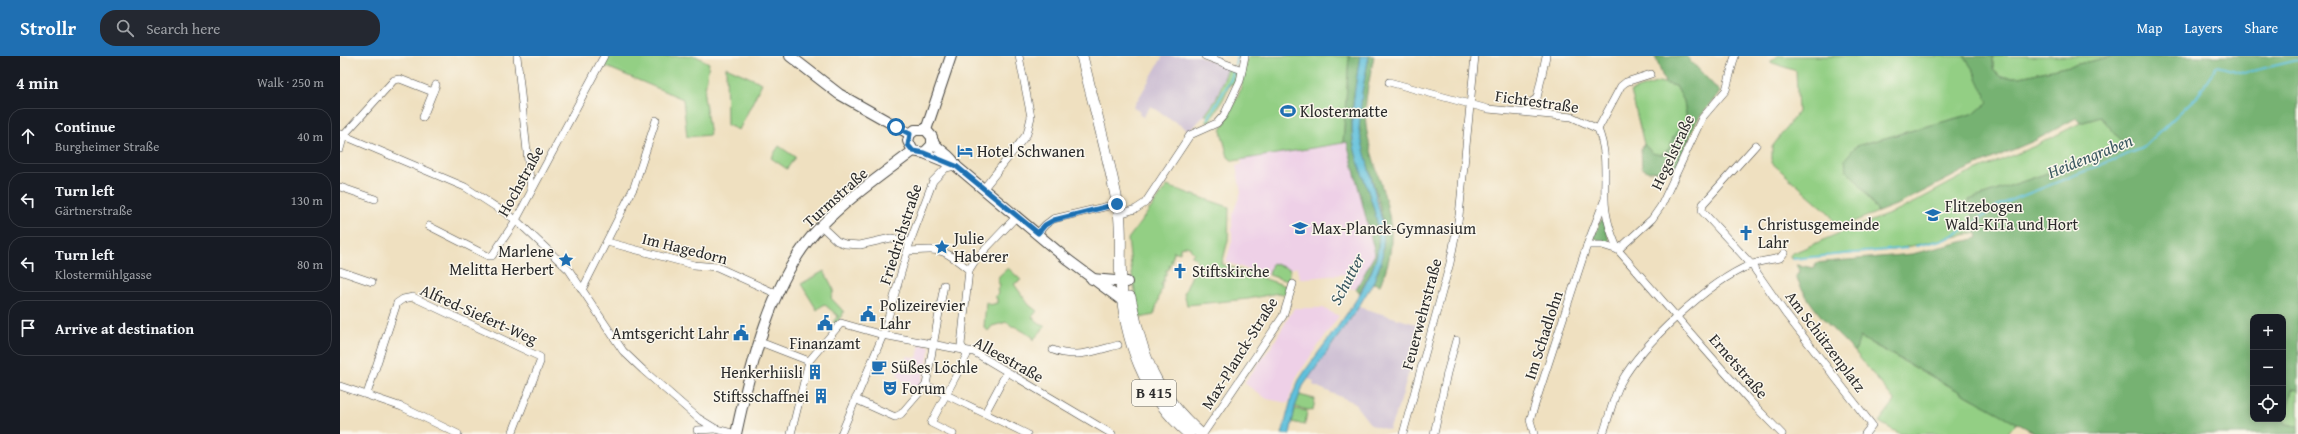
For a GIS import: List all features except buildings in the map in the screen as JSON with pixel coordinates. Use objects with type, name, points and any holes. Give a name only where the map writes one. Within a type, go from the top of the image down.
[{"type":"main road","name":"B 415","points":[[1082,56],[1118,209],[1121,240],[1123,301],[1132,345],[1143,376],[1162,406],[1189,434]]},
{"type":"main road","name":"B 415","points":[[1123,283],[1149,370],[1168,399],[1202,434]]},
{"type":"street","points":[[516,56],[531,190]]},
{"type":"street","name":"Hochstraße","points":[[429,226],[488,256],[494,254],[516,220],[604,56]]},
{"type":"street","points":[[790,56],[839,94],[910,134]]},
{"type":"street","points":[[926,130],[952,56]]},
{"type":"street","points":[[984,188],[1027,134],[1031,125],[1032,117],[1019,56]]},
{"type":"street","points":[[1205,56],[1240,69]]},
{"type":"street","points":[[1038,233],[1045,225],[1054,220],[1118,209],[1136,209],[1145,203],[1190,135],[1217,123],[1224,115],[1240,81],[1240,69],[1244,56]]},
{"type":"street","name":"Feuerwehrstraße","points":[[1403,434],[1450,263],[1459,216],[1475,56]]},
{"type":"street","points":[[1539,112],[1537,98],[1546,56]]},
{"type":"street","name":"Hegelstraße","points":[[1618,250],[1647,224],[1661,206],[1702,118],[1726,90],[1735,56]]},
{"type":"street","points":[[1651,74],[1626,82],[1621,86],[1598,129],[1605,149],[1604,201],[1610,230],[1618,250],[1676,315]]},
{"type":"street","points":[[340,149],[342,135],[394,80],[400,79],[433,92]]},
{"type":"street","name":"Fichtestraße","points":[[1389,82],[1488,109],[1539,112],[1572,117],[1598,129]]},
{"type":"street","points":[[423,117],[436,85]]},
{"type":"street","points":[[1526,112],[1530,103],[1537,98]]},
{"type":"street","points":[[582,290],[634,187],[656,120]]},
{"type":"street","points":[[956,166],[953,159],[935,145],[931,134],[926,130],[915,130],[910,134],[908,145],[913,151],[924,153],[956,166],[1092,279],[1109,289],[1123,301]]},
{"type":"street","points":[[342,135],[465,187],[516,220],[569,270],[623,351],[669,395],[701,420],[716,429],[736,434]]},
{"type":"street","points":[[924,153],[930,148],[933,141]]},
{"type":"street","points":[[1751,264],[1702,211],[1703,204],[1756,145]]},
{"type":"street","name":"Turmstraße","points":[[736,434],[760,342],[777,294],[788,270],[821,226],[913,151]]},
{"type":"street","name":"Friedrichstraße","points":[[841,434],[883,335],[910,242],[933,181],[946,168],[956,166]]},
{"type":"street","points":[[340,187],[375,199]]},
{"type":"street","points":[[1604,201],[1587,245],[1602,245],[1618,250]]},
{"type":"street","points":[[953,434],[931,423],[967,355],[961,345],[969,270],[976,259],[1017,216]]},
{"type":"street","points":[[821,226],[837,241],[849,245],[860,245],[891,238],[910,242]]},
{"type":"street","name":"Im Hagedorn","points":[[607,242],[694,265],[717,267],[777,294]]},
{"type":"street","name":"Im Schadlohn","points":[[1534,434],[1530,420],[1587,245]]},
{"type":"street","points":[[908,251],[934,249],[948,252],[969,270]]},
{"type":"street","points":[[1603,434],[1621,383],[1629,370],[1676,315],[1734,273],[1751,264],[1782,256]]},
{"type":"street","name":"Am Schützenplatz","points":[[1751,264],[1785,313],[1872,425],[1866,434]]},
{"type":"street","points":[[340,271],[372,282]]},
{"type":"street","points":[[1092,279],[1123,283]]},
{"type":"street","points":[[1109,289],[1123,283]]},
{"type":"street","name":"Max-Planck-Straße","points":[[1202,434],[1283,316],[1293,284]]},
{"type":"street","points":[[855,399],[895,417],[901,414],[926,385],[944,285]]},
{"type":"street","name":"Alfred-Siefert-Weg","points":[[367,394],[397,303],[403,299],[413,297],[540,357],[540,362],[512,434]]},
{"type":"street","name":"Ernetstraße","points":[[1676,315],[1750,401],[1782,434]]},
{"type":"street","name":"Alleestraße","points":[[809,361],[841,323],[883,335],[963,349],[974,352],[1112,434]]},
{"type":"street","points":[[1434,434],[1456,340]]},
{"type":"street","points":[[760,342],[809,361],[790,434]]},
{"type":"street","points":[[1053,350],[1070,356],[1118,345]]},
{"type":"street","points":[[985,413],[1007,372]]},
{"type":"street","points":[[926,385],[1027,434]]},
{"type":"street","points":[[340,386],[402,407],[458,434]]},
{"type":"street","points":[[696,432],[701,420]]},
{"type":"street","points":[[696,432],[716,429]]},
{"type":"shaded area","points":[[1163,56],[1200,56],[1228,68],[1216,100],[1205,115],[1189,131],[1151,106],[1143,117],[1139,114],[1140,111],[1133,108]]},
{"type":"shaded area","name":"Max-Planck-Gymnasium","points":[[1347,142],[1375,254],[1356,289],[1348,288],[1346,274],[1300,279],[1297,267],[1290,269],[1272,263],[1267,276],[1226,262],[1232,241],[1232,215],[1241,192],[1236,166],[1242,164],[1241,159]]},
{"type":"shaded area","points":[[1359,307],[1422,326],[1400,403],[1389,430],[1371,425],[1353,402],[1313,385],[1314,381],[1308,379]]},
{"type":"shaded area","points":[[1294,308],[1323,308],[1339,316],[1297,376],[1288,403],[1267,399],[1244,383],[1273,344]]},
{"type":"shaded area","points":[[920,344],[930,346],[925,374],[923,375],[920,386],[914,391],[897,375],[902,359],[905,360],[907,356],[917,358]]},
{"type":"green space","points":[[607,56],[696,56],[709,63],[704,96],[710,135],[687,137],[683,99],[602,65]]},
{"type":"green space","name":"Klostermatte","points":[[1248,56],[1349,56],[1343,143],[1233,161],[1228,157],[1221,131],[1240,91]]},
{"type":"green space","points":[[1349,56],[1360,56],[1352,110],[1353,141],[1375,212],[1379,241],[1374,264],[1359,293],[1356,289],[1375,254],[1347,142],[1343,143]]},
{"type":"green space","points":[[1369,56],[1374,56],[1366,99],[1366,125],[1368,139],[1385,198],[1391,227],[1391,247],[1389,258],[1380,285],[1373,283],[1381,262],[1384,243],[1383,225],[1380,207],[1364,152],[1359,123],[1359,114]]},
{"type":"green space","points":[[1655,56],[1686,56],[1720,92],[1696,122],[1676,169],[1649,172],[1642,168],[1641,149],[1644,144],[1652,153],[1661,155],[1669,149],[1674,135],[1687,120],[1684,101],[1676,86],[1665,83]]},
{"type":"green space","points":[[1778,56],[1964,56],[1974,71],[1989,102],[1975,113],[1856,146],[1846,171],[1857,180],[1878,212],[1835,229],[1834,222],[1829,213],[1772,163],[1772,147],[1798,112],[1796,71],[1770,62]]},
{"type":"green space","points":[[1964,56],[1993,56],[1993,70],[2002,77],[2020,77],[2114,56],[2298,56],[2298,390],[2292,389],[2286,414],[2286,314],[2250,314],[2250,422],[2284,422],[2298,427],[2298,434],[2037,434],[1860,337],[1855,352],[1829,326],[1821,317],[1801,287],[1796,276],[1799,272],[1797,265],[1815,268],[1815,263],[1912,254],[1978,238],[1969,200],[2126,146],[2101,117],[2080,123],[2076,118],[2036,140],[1963,171],[1901,203],[1878,212],[1857,180],[1846,171],[1845,159],[1856,146],[1975,113],[1988,102],[1974,71]]},
{"type":"green space","points":[[1993,56],[2114,56],[2020,77],[2002,77],[1993,70]]},
{"type":"green space","points":[[726,67],[762,83],[739,130],[727,125]]},
{"type":"green space","points":[[1228,68],[1238,73],[1235,85],[1230,84],[1224,98],[1209,123],[1206,121],[1208,116],[1205,115],[1216,100]]},
{"type":"green space","points":[[1659,82],[1676,86],[1684,101],[1687,120],[1674,135],[1669,149],[1660,155],[1652,153],[1644,144],[1631,91]]},
{"type":"green space","points":[[2101,117],[2126,146],[1969,200],[1977,232],[1893,250],[1791,259],[1791,254],[1837,234],[1900,210],[1963,176],[2035,146],[2080,123]]},
{"type":"green space","points":[[779,146],[795,157],[787,169],[771,158]]},
{"type":"green space","points":[[1167,186],[1229,207],[1228,240],[1222,264],[1289,287],[1287,295],[1278,293],[1248,299],[1187,305],[1184,294],[1197,263],[1196,258],[1191,256],[1194,253],[1190,249],[1191,248],[1186,246],[1180,248],[1180,253],[1173,251],[1175,252],[1172,254],[1172,260],[1170,260],[1172,261],[1170,265],[1168,265],[1170,266],[1168,270],[1166,270],[1166,275],[1164,275],[1162,286],[1160,286],[1162,287],[1154,315],[1140,318],[1132,275],[1128,239]]},
{"type":"green space","points":[[1604,219],[1610,244],[1593,238],[1601,220]]},
{"type":"green space","points":[[1272,263],[1290,269],[1289,280],[1284,280],[1269,275]]},
{"type":"green space","points":[[1008,268],[1021,280],[1014,284],[1029,305],[1037,311],[1032,317],[1045,327],[1033,340],[1033,337],[1014,326],[1013,327],[1007,322],[992,326],[988,331],[984,327],[986,302],[990,305],[997,303],[997,298],[995,297],[1000,286],[998,281],[999,276]]},
{"type":"green space","points":[[824,271],[834,290],[831,298],[844,312],[836,324],[833,322],[838,316],[824,304],[817,310],[801,284]]},
{"type":"green space","points":[[1859,337],[2017,423],[2006,434],[1900,434],[1879,422],[1895,401],[1855,352]]},
{"type":"green space","points":[[2292,389],[2298,390],[2298,427],[2284,423],[2286,422],[2286,414]]},
{"type":"green space","points":[[1299,395],[1315,399],[1313,411],[1295,407]]},
{"type":"green space","points":[[1295,409],[1307,411],[1305,425],[1292,422]]},
{"type":"water","points":[[1360,56],[1369,56],[1362,92],[1359,130],[1384,229],[1382,260],[1373,283],[1356,311],[1303,386],[1295,407],[1290,434],[1282,434],[1292,396],[1299,380],[1364,287],[1372,271],[1377,255],[1379,241],[1375,212],[1356,154],[1352,130],[1355,88]]},
{"type":"waterway","points":[[1235,65],[1237,56]]},
{"type":"waterway","name":"Heidengraben","points":[[1916,246],[1946,239],[1972,225],[1997,206],[2143,148],[2198,95],[2217,66],[2244,73],[2298,60]]},
{"type":"waterway","points":[[1208,119],[1231,79],[1234,69]]},
{"type":"waterway","name":"Heidengraben","points":[[1793,259],[1907,248]]},
{"type":"place","name":"Klostermatte","points":[[1288,111]]},
{"type":"place","name":"Hotel Schwanen","points":[[965,151]]},
{"type":"place","name":"Flitzebogen Wald-KiTa und Hort","points":[[1933,215]]},
{"type":"place","name":"Max-Planck-Gymnasium","points":[[1300,228]]},
{"type":"place","name":"Christusgemeinde Lahr","points":[[1746,233]]},
{"type":"place","name":"Julie Haberer","points":[[942,247]]},
{"type":"place","name":"Marlene Melitta Herbert","points":[[566,260]]},
{"type":"place","name":"Stiftskirche","points":[[1180,271]]},
{"type":"place","name":"Polizeirevier Lahr","points":[[868,314]]},
{"type":"place","name":"Finanzamt","points":[[825,323]]},
{"type":"place","name":"Amtsgericht Lahr","points":[[741,333]]},
{"type":"place","name":"Süßes Löchle","points":[[879,367]]},
{"type":"place","name":"Henkerhiisli","points":[[815,372]]},
{"type":"place","name":"Forum","points":[[890,388]]},
{"type":"place","name":"Stiftsschaffnei","points":[[821,396]]},
{"type":"route","points":[[896,127],[910,134],[908,138],[908,145],[913,151],[920,154],[924,153],[956,166],[1038,233],[1045,225],[1054,220],[1117,204]]},
{"type":"water label","name":"Schutter","points":[[1347,279]]}]
